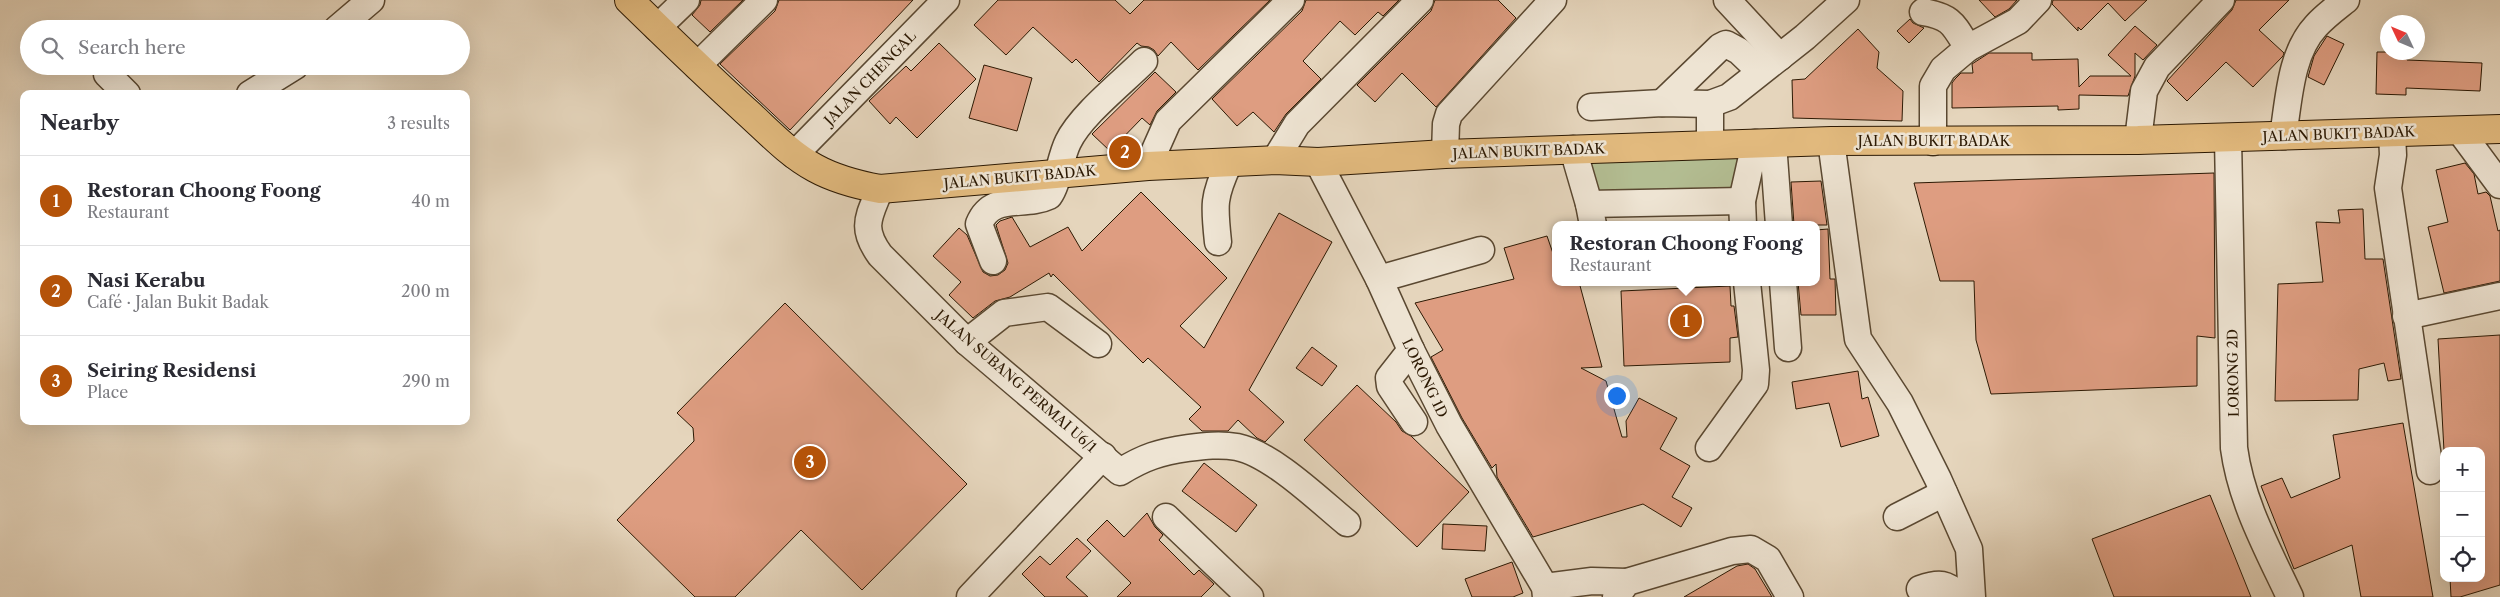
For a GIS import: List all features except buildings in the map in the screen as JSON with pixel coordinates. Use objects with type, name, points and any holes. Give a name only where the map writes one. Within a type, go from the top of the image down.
[{"type":"main road","name":"JALAN BUKIT BADAK","points":[[629,0],[697,66],[794,155],[816,169],[859,186],[880,188],[1148,166],[1275,160],[1318,162],[1445,154],[1573,149],[1831,141],[2138,140],[2497,129]]},
{"type":"street","points":[[348,20],[371,0]]},
{"type":"street","points":[[657,28],[686,0]]},
{"type":"street","points":[[697,66],[764,0]]},
{"type":"street","name":"JALAN CHENGAL","points":[[794,155],[946,0]]},
{"type":"street","points":[[1148,166],[1168,121],[1291,0]]},
{"type":"street","points":[[1275,160],[1297,124],[1420,0]]},
{"type":"street","points":[[1445,154],[1448,114],[1553,0]]},
{"type":"street","points":[[1727,0],[1770,64]]},
{"type":"street","points":[[1591,107],[1662,103],[1710,104],[1729,97],[1846,0]]},
{"type":"street","points":[[1933,142],[1933,86],[1943,69],[1968,48],[2018,21],[2038,0]]},
{"type":"street","points":[[2138,140],[2144,91],[2157,66],[2221,0]]},
{"type":"street","points":[[2283,136],[2295,66],[2302,48],[2316,26],[2346,0]]},
{"type":"street","points":[[1923,12],[1941,15],[1951,21],[1968,48]]},
{"type":"street","points":[[1662,103],[1720,47],[1726,44],[1770,64]]},
{"type":"street","points":[[993,261],[979,224],[983,214],[991,206],[1049,196],[1054,191],[1056,175],[1068,142],[1081,123],[1144,61]]},
{"type":"street","points":[[108,75],[123,90]]},
{"type":"street","points":[[256,90],[281,75]]},
{"type":"street","points":[[1710,104],[1710,145]]},
{"type":"street","points":[[2460,131],[2500,185]]},
{"type":"street","points":[[2392,133],[2393,155],[2388,188],[2430,471]]},
{"type":"street","name":"LORONG 2D","points":[[2228,138],[2235,458],[2238,477],[2251,513],[2290,597]]},
{"type":"street","points":[[1831,141],[1858,340],[1900,403],[1969,549],[1972,597]]},
{"type":"street","points":[[1573,149],[1591,215],[1743,213],[1764,143]]},
{"type":"street","points":[[1764,143],[1778,221]]},
{"type":"street","name":"LORONG 1D","points":[[1318,162],[1379,279],[1411,350],[1449,425],[1546,592]]},
{"type":"street","points":[[1218,242],[1214,204],[1229,163]]},
{"type":"street","name":"JALAN SUBANG PERMAI U6/1","points":[[880,188],[866,227],[871,243],[880,255],[967,342],[1112,464]]},
{"type":"street","points":[[1379,279],[1481,250]]},
{"type":"street","points":[[1709,448],[1755,384],[1756,370],[1747,286]]},
{"type":"street","points":[[1783,286],[1788,348]]},
{"type":"street","points":[[2406,316],[2500,296]]},
{"type":"street","points":[[967,342],[1004,313],[1048,307],[1098,344]]},
{"type":"street","points":[[1411,350],[1389,378],[1390,386],[1414,422]]},
{"type":"street","points":[[970,597],[1112,464],[1163,452],[1212,445],[1239,447],[1272,462],[1347,523]]},
{"type":"street","points":[[1897,517],[1944,493]]},
{"type":"street","points":[[1166,517],[1250,597]]},
{"type":"street","points":[[1546,592],[1592,581],[1622,589],[1732,551],[1751,549],[1768,558],[1790,597]]},
{"type":"street","points":[[1920,589],[1936,583],[1950,587],[1963,597]]},
{"type":"green space","points":[[1746,158],[1738,197],[1590,197],[1588,159]]},
{"type":"place","name":"Nasi Kerabu","points":[[1125,152]]},
{"type":"place","name":"Restoran Choong Foong","points":[[1686,321]]},
{"type":"place","name":"Seiring Residensi","points":[[810,462]]}]
